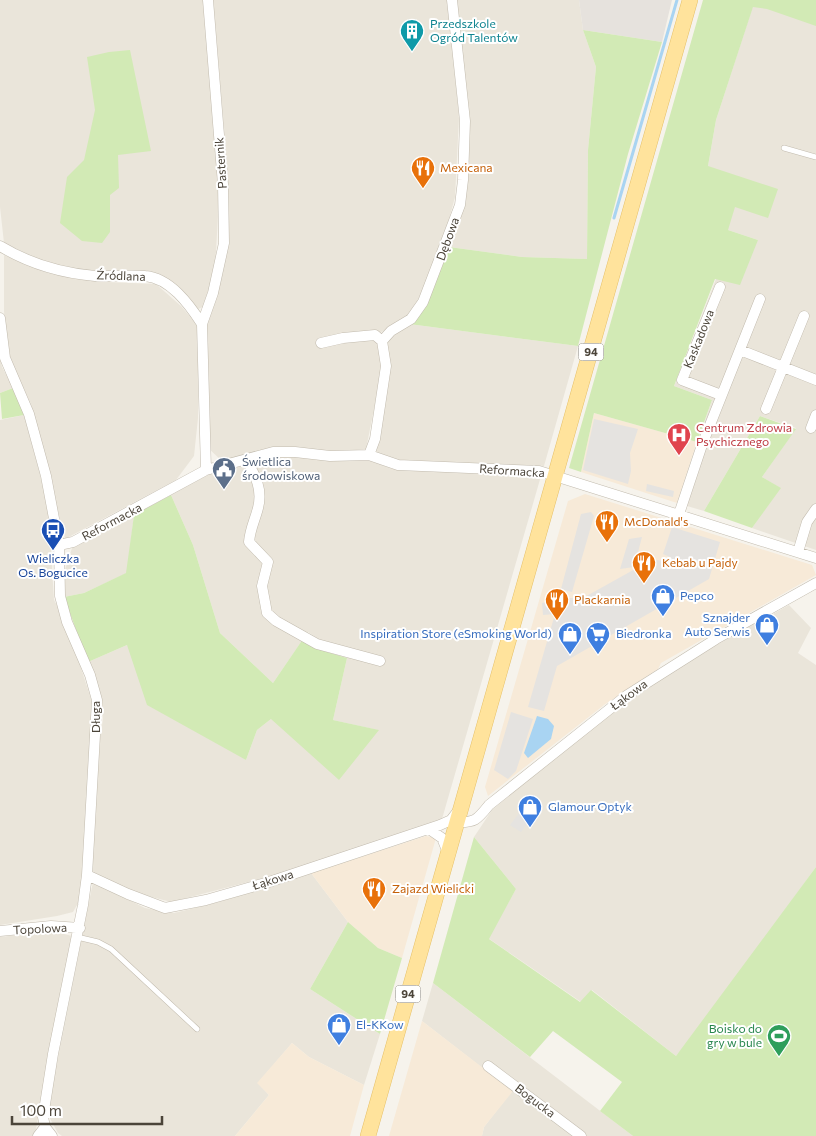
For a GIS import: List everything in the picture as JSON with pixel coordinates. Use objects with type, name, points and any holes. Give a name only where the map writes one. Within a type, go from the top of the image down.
[{"type":"main road","name":"94","points":[[368,1136],[690,0]]},
{"type":"street","name":"Pasternik","points":[[202,324],[213,293],[224,243],[223,184],[208,0]]},
{"type":"street","name":"Dębowa","points":[[382,341],[391,331],[411,319],[423,302],[460,205],[463,180],[465,121],[452,0]]},
{"type":"street","name":"Źródlana","points":[[0,246],[19,258],[50,268],[94,276],[146,276],[162,281],[174,290],[194,311],[202,324]]},
{"type":"street","name":"Kaskadowa","points":[[720,287],[682,380],[721,395]]},
{"type":"street","points":[[680,514],[721,395],[760,300]]},
{"type":"street","points":[[766,409],[804,316]]},
{"type":"street","name":"Długa","points":[[0,318],[5,358],[29,414],[46,476],[59,545],[60,596],[67,622],[90,675],[97,700],[87,875],[78,933],[52,1063],[43,1117],[45,1127]]},
{"type":"street","points":[[202,324],[206,470]]},
{"type":"street","points":[[321,342],[375,335],[382,341],[386,366],[375,439],[369,455]]},
{"type":"street","points":[[740,350],[816,380]]},
{"type":"street","points":[[810,428],[816,415]]},
{"type":"street","name":"Reformacka","points":[[59,545],[74,542],[206,470],[280,452],[330,456],[369,455],[398,465],[539,471],[816,558]]},
{"type":"street","points":[[246,459],[256,477],[260,494],[258,508],[250,528],[250,542],[268,562],[262,586],[267,613],[317,644],[380,661]]},
{"type":"street","points":[[798,552],[807,522],[816,509]]},
{"type":"street","name":"Łąkowa","points":[[87,875],[128,894],[165,908],[206,900],[269,882],[429,829],[458,816],[471,823],[489,805],[633,691],[709,644],[816,583]]},
{"type":"street","points":[[429,829],[442,838],[448,852]]},
{"type":"street","name":"Topolowa","points":[[0,932],[51,926],[78,933]]},
{"type":"street","name":"Bogucka","points":[[488,1066],[582,1136]]},
{"type":"street","points":[[38,1136],[45,1127],[52,1136]]},
{"type":"lane","points":[[784,148],[816,157]]},
{"type":"lane","points":[[78,933],[111,949],[197,1028]]},
{"type":"shaded area","points":[[0,0],[204,0],[219,198],[215,270],[203,307],[198,309],[177,286],[152,272],[74,270],[47,263],[4,243],[0,207]]},
{"type":"shaded area","points":[[213,0],[448,0],[459,118],[455,197],[441,249],[411,315],[378,334],[382,369],[366,449],[338,452],[302,449],[222,461],[207,447],[205,326],[222,276],[227,241],[226,151]]},
{"type":"shaded area","points":[[457,0],[579,0],[583,30],[596,67],[588,150],[587,259],[522,257],[449,247],[467,183]]},
{"type":"shaded area","points":[[579,0],[672,0],[662,42],[583,30]]},
{"type":"shaded area","points":[[816,0],[816,550],[752,528],[780,488],[762,477],[796,428],[760,416],[704,511],[677,503],[712,400],[674,386],[716,279],[758,240],[728,230],[708,166],[716,120],[753,6]]},
{"type":"shaded area","points":[[4,255],[45,272],[69,274],[107,282],[156,284],[181,306],[198,326],[198,418],[194,456],[176,480],[65,539],[31,404],[9,356],[4,312]]},
{"type":"shaded area","points":[[409,324],[578,346],[544,466],[398,461],[376,452],[387,340]]},
{"type":"shaded area","points":[[0,356],[2,367],[13,388],[0,393]]},
{"type":"shaded area","points":[[594,413],[697,442],[677,503],[581,472]]},
{"type":"shaded area","points":[[24,415],[48,505],[54,600],[66,622],[92,702],[81,898],[73,912],[0,925],[0,420]]},
{"type":"shaded area","points":[[594,419],[638,429],[630,453],[631,471],[628,484],[583,470]]},
{"type":"shaded area","points":[[271,455],[364,458],[392,469],[541,476],[442,819],[314,865],[171,902],[125,890],[92,872],[99,745],[103,719],[101,700],[88,662],[127,645],[246,760],[257,730],[271,719],[378,730],[333,720],[349,649],[323,642],[308,632],[273,683],[220,633],[193,545],[171,495],[213,472]]},
{"type":"shaded area","points":[[647,484],[674,491],[673,497],[646,491]]},
{"type":"shaded area","points":[[585,494],[812,565],[816,575],[661,663],[658,669],[604,705],[488,796],[485,787],[568,501]]},
{"type":"shaded area","points":[[591,512],[594,516],[572,592],[561,589],[581,514]]},
{"type":"shaded area","points":[[134,515],[127,573],[84,593],[64,597],[65,570],[72,548]]},
{"type":"shaded area","points":[[672,527],[720,542],[709,579],[557,666],[544,711],[528,707],[555,614],[543,615],[542,603],[562,598],[583,598],[635,569],[639,571],[657,560],[665,561],[670,557],[663,554]]},
{"type":"shaded area","points":[[642,537],[634,567],[620,569],[629,539]]},
{"type":"shaded area","points":[[789,605],[811,628],[798,653],[816,665],[816,867],[702,1025],[676,1056],[592,990],[581,1002],[488,938],[516,889],[474,837],[492,810],[611,711],[713,647]]},
{"type":"shaded area","points":[[511,712],[533,719],[516,771],[508,779],[494,770]]},
{"type":"shaded area","points":[[524,807],[534,814],[521,832],[510,825]]},
{"type":"shaded area","points":[[426,836],[436,838],[402,958],[378,948],[348,922],[311,873]]},
{"type":"shaded area","points":[[311,873],[348,922],[310,989],[380,1034],[364,1085],[309,1057],[292,1043],[258,1083],[269,1095],[235,1136],[62,1136],[58,1133],[48,1115],[51,1093],[93,882],[145,908],[174,913],[219,902]]},
{"type":"shaded area","points":[[52,931],[72,936],[36,1129],[33,1136],[0,1136],[0,937]]},
{"type":"shaded area","points":[[433,983],[633,1136],[482,1136],[484,1127],[512,1091],[422,1021]]},
{"type":"shaded area","points":[[422,1021],[513,1091],[484,1127],[482,1136],[389,1136]]},
{"type":"shaded area","points":[[292,1043],[309,1057],[364,1085],[350,1136],[235,1136],[269,1095],[257,1083]]},
{"type":"green space","points":[[703,0],[816,0],[816,26],[767,9],[753,7],[716,120],[708,166],[778,189],[768,218],[735,207],[728,230],[758,240],[740,285],[715,279],[674,386],[712,400],[697,442],[594,413],[581,472],[569,468]]},
{"type":"green space","points":[[583,30],[662,42],[628,154],[578,346],[409,324],[449,247],[522,257],[587,259],[588,150],[596,67]]},
{"type":"green space","points":[[130,50],[151,151],[118,155],[119,188],[110,195],[110,232],[102,243],[82,241],[60,223],[67,177],[84,160],[95,110],[87,57]]},
{"type":"green space","points":[[13,388],[24,415],[2,419],[0,393]]},
{"type":"green space","points":[[760,416],[796,429],[762,477],[781,488],[752,528],[704,511]]},
{"type":"green space","points":[[171,495],[193,545],[220,633],[273,683],[303,639],[324,651],[347,658],[333,720],[379,730],[339,780],[271,719],[257,730],[246,760],[147,705],[127,645],[88,662],[64,597],[84,593],[126,573],[134,515]]},
{"type":"green space","points":[[474,837],[516,889],[489,939],[580,1002],[591,990],[676,1056],[816,867],[816,1136],[633,1136],[600,1111],[622,1082],[553,1031],[530,1057],[433,983]]},
{"type":"green space","points":[[348,922],[378,948],[402,958],[380,1034],[310,989]]},
{"type":"water","points":[[537,716],[548,719],[554,726],[551,739],[528,758],[524,753]]},
{"type":"waterway","points":[[614,218],[677,0]]},
{"type":"place","name":"Przedszkole Ogród Talentów","points":[[412,52]]},
{"type":"place","name":"Mexicana","points":[[423,189]]},
{"type":"place","name":"Centrum Zdrowia Psychicznego","points":[[679,456]]},
{"type":"place","name":"Świetlica środowiskowa","points":[[224,490]]},
{"type":"place","name":"McDonald's","points":[[607,543]]},
{"type":"place","name":"Wieliczka Os. Bogucice","points":[[53,551]]},
{"type":"place","name":"Kebab u Pajdy","points":[[644,584]]},
{"type":"place","name":"Pepco","points":[[663,617]]},
{"type":"place","name":"Plackarnia","points":[[557,621]]},
{"type":"place","name":"Sznajder Auto Serwis","points":[[767,646]]},
{"type":"place","name":"Inspiration Store (eSmoking World)","points":[[570,655]]},
{"type":"place","name":"Biedronka","points":[[598,655]]},
{"type":"place","name":"Glamour Optyk","points":[[530,828]]},
{"type":"place","name":"Zajazd Wielicki","points":[[374,910]]},
{"type":"place","name":"El-KKow","points":[[339,1046]]},
{"type":"place","name":"Boisko do gry w bule","points":[[779,1057]]}]
